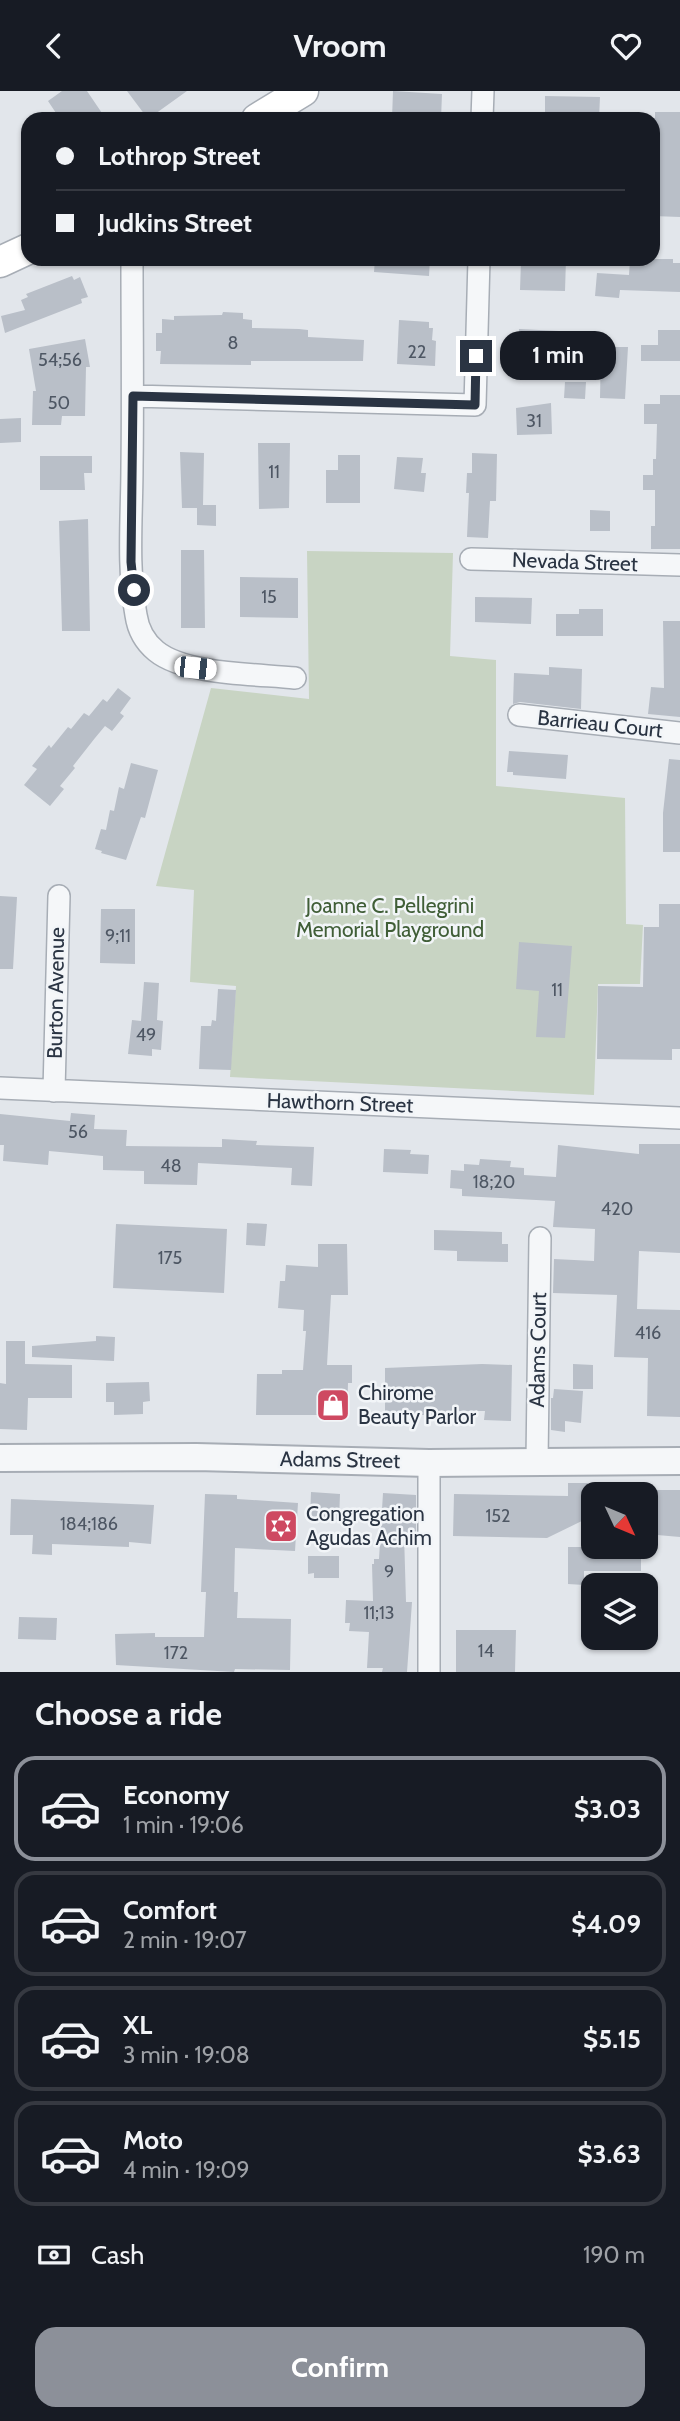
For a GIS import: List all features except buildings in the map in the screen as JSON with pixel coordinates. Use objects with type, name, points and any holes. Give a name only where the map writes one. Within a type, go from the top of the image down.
[{"type":"main road","points":[[268,112],[303,91]]},
{"type":"main road","points":[[0,262],[21,252]]},
{"type":"street","points":[[482,112],[483,91]]},
{"type":"street","points":[[132,266],[131,562],[136,617],[143,637],[155,651],[172,661],[195,668],[295,678]]},
{"type":"street","points":[[133,396],[475,405],[479,266]]},
{"type":"street","name":"Nevada Street","points":[[471,559],[680,565]]},
{"type":"street","name":"Barrieau Court","points":[[519,715],[680,733]]},
{"type":"street","name":"Burton Avenue","points":[[54,1091],[58,896]]},
{"type":"street","name":"Hawthorn Street","points":[[0,1088],[680,1118]]},
{"type":"street","name":"Adams Court","points":[[537,1461],[540,1238]]},
{"type":"street","name":"Adams Street","points":[[0,1458],[196,1457],[429,1463],[680,1461]]},
{"type":"street","points":[[429,1463],[429,1672]]},
{"type":"green space","name":"Joanne C. Pellegrini Memorial Playground","points":[[307,551],[453,553],[450,656],[496,660],[496,786],[625,798],[626,924],[643,925],[640,984],[598,984],[594,1095],[230,1077],[236,986],[190,982],[194,890],[156,886],[211,688],[309,699]]},
{"type":"place","name":"Chirome Beauty Parlor","points":[[333,1405]]},
{"type":"place","name":"Congregation Agudas Achim","points":[[281,1526]]},
{"type":"route","points":[[134,590],[131,562],[133,396],[475,405],[476,356]]}]
